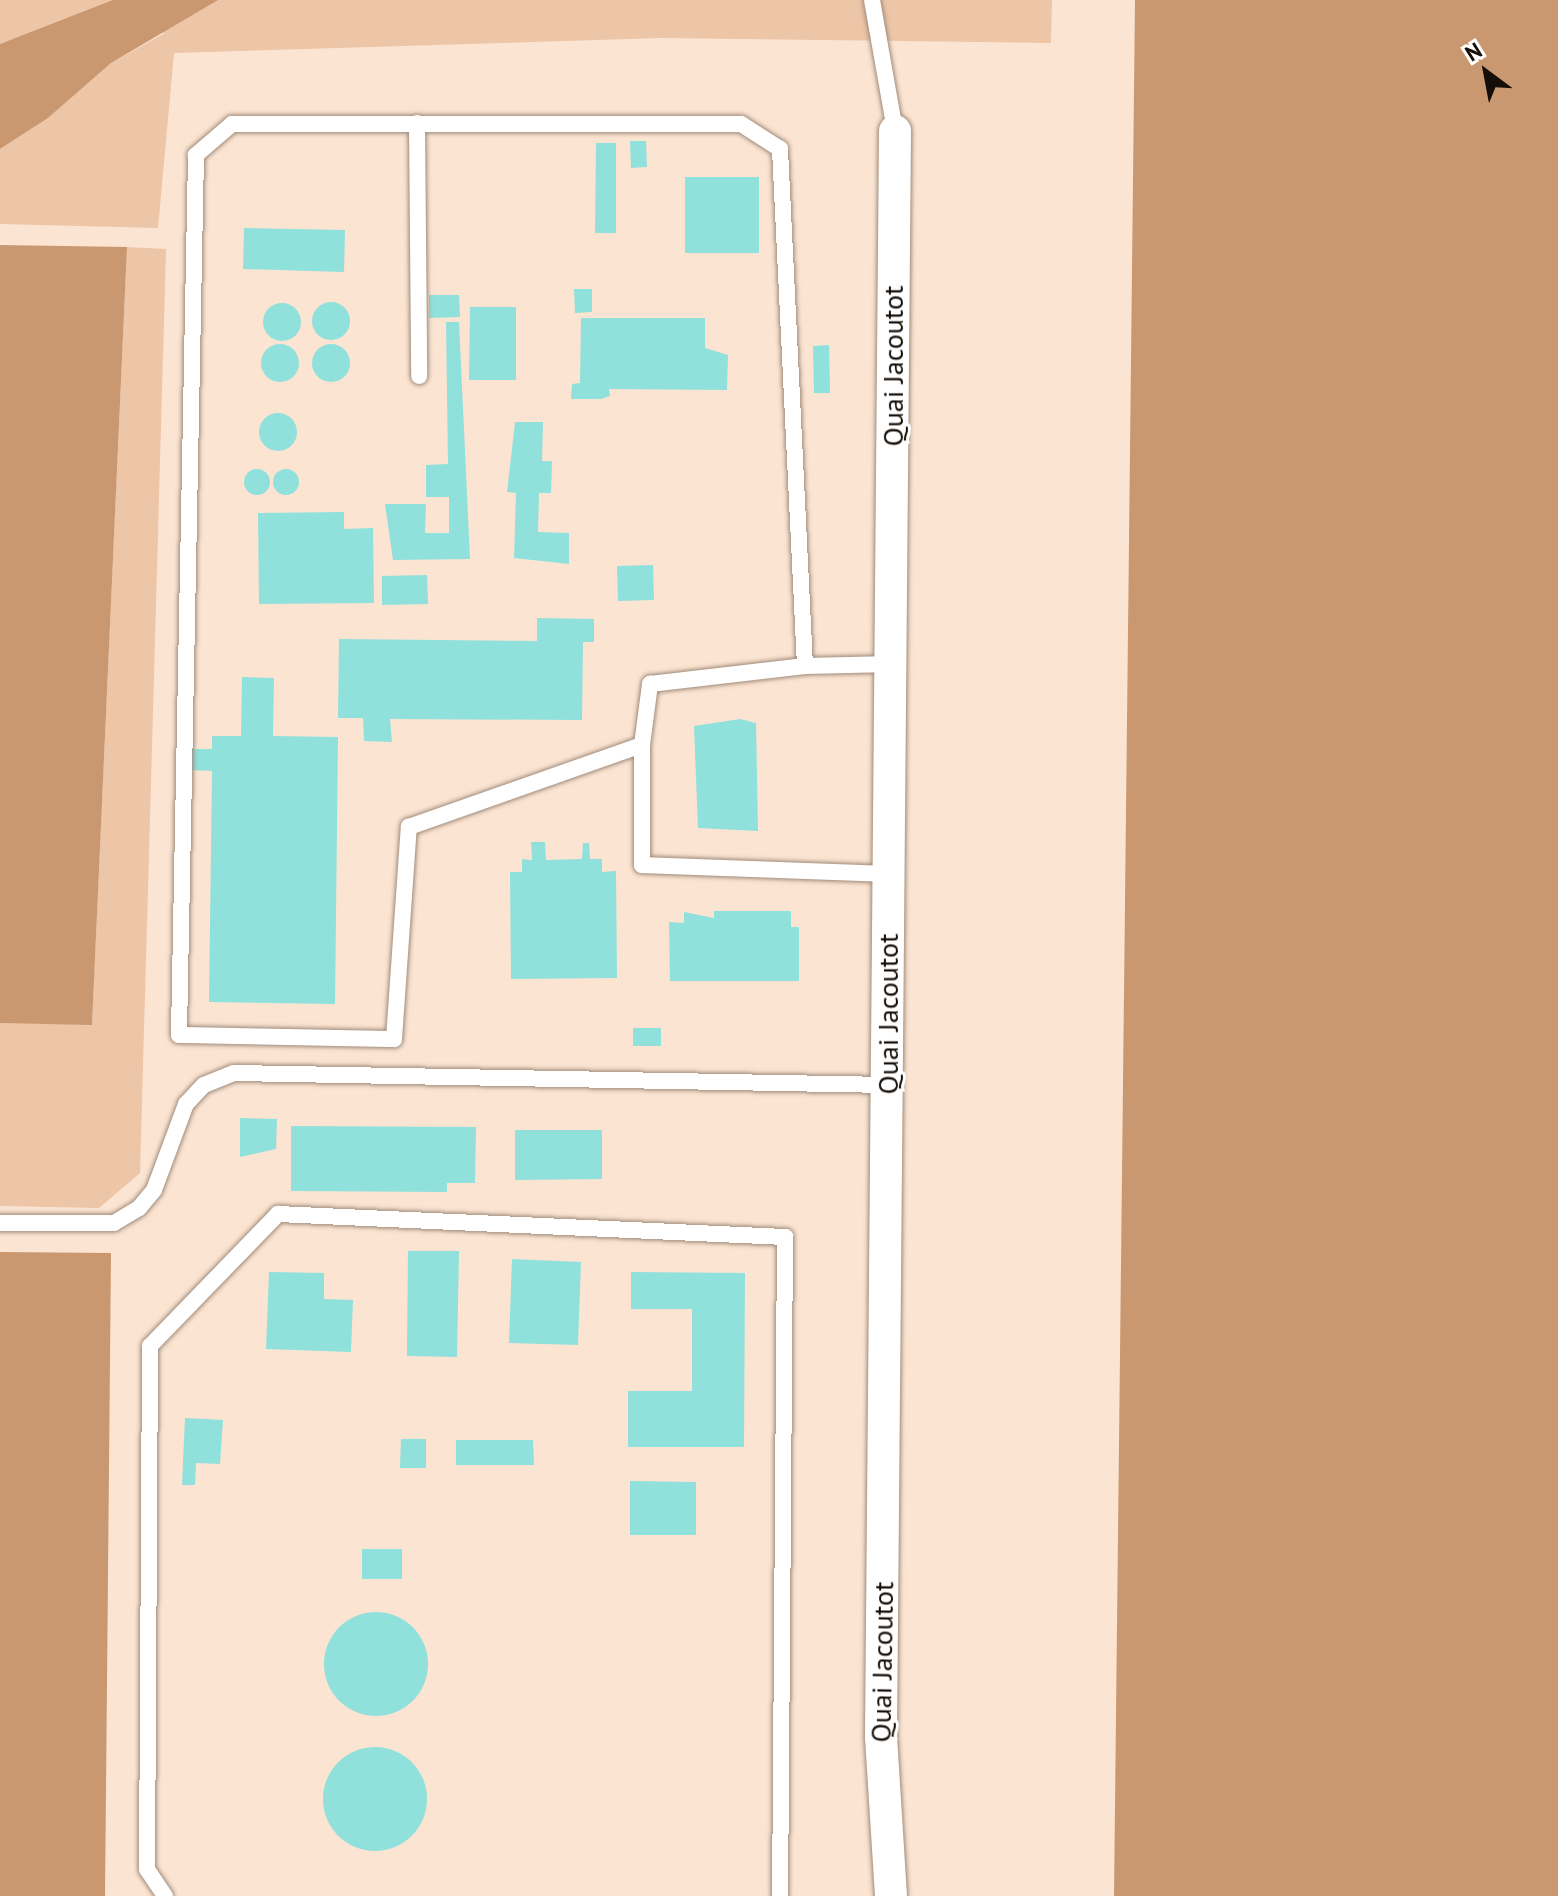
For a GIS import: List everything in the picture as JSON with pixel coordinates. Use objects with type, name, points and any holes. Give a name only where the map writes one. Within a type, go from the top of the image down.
[{"type":"street","name":"Quai Jacoutot","points":[[891,1896],[881,1736],[895,131]]},
{"type":"lane","points":[[872,0],[895,131]]},
{"type":"lane","points":[[417,123],[419,376]]},
{"type":"lane","points":[[642,745],[409,827],[394,1039],[179,1035],[196,155],[232,124],[741,124],[780,149],[805,666]]},
{"type":"lane","points":[[888,874],[642,865],[642,745],[650,684],[805,666],[892,664]]},
{"type":"lane","points":[[0,1223],[114,1223],[139,1208],[154,1190],[186,1104],[204,1085],[234,1073],[887,1085]]},
{"type":"lane","points":[[165,1896],[147,1869],[150,1346],[278,1214],[785,1237],[780,1896]]},
{"type":"shaded area","points":[[0,0],[1052,0],[1051,43],[661,38],[174,53],[158,228],[0,224],[0,149],[48,118],[111,63],[165,33],[45,30],[0,44]]},
{"type":"shaded area","points":[[113,0],[218,0],[111,63],[48,118],[0,149],[0,44]]},
{"type":"shaded area","points":[[1135,0],[1558,0],[1558,1896],[1114,1896]]},
{"type":"shaded area","points":[[0,245],[127,247],[92,1025],[0,1023]]},
{"type":"shaded area","points":[[127,247],[166,249],[140,1173],[99,1208],[0,1206],[0,1023],[92,1024]]},
{"type":"shaded area","points":[[0,1252],[111,1253],[105,1896],[0,1896]]},
{"type":"building","points":[[630,141],[646,141],[647,167],[631,168]]},
{"type":"building","points":[[596,143],[616,143],[616,233],[595,233]]},
{"type":"building","points":[[685,177],[759,177],[759,253],[685,253]]},
{"type":"building","points":[[244,228],[345,230],[344,272],[243,269]]},
{"type":"building","points":[[574,289],[592,289],[592,312],[575,313]]},
{"type":"building","points":[[429,295],[459,295],[460,317],[429,318]]},
{"type":"building","points":[[331,302],[344,308],[350,321],[344,334],[331,340],[318,334],[312,321],[318,308]]},
{"type":"building","points":[[282,303],[295,309],[301,322],[295,335],[282,341],[269,335],[263,322],[269,309]]},
{"type":"building","points":[[470,307],[516,307],[516,380],[469,380]]},
{"type":"building","points":[[581,318],[705,318],[705,348],[728,355],[727,390],[609,389],[610,396],[601,399],[571,399],[572,384],[580,383]]},
{"type":"building","points":[[446,322],[459,322],[470,559],[393,560],[385,504],[426,504],[425,533],[449,533],[449,497],[426,497],[426,465],[448,464]]},
{"type":"building","points":[[280,344],[293,350],[299,363],[293,376],[280,382],[267,376],[261,363],[267,350]]},
{"type":"building","points":[[331,344],[344,350],[350,363],[344,376],[331,382],[318,376],[312,363],[318,350]]},
{"type":"building","points":[[829,345],[830,393],[814,393],[813,346]]},
{"type":"building","points":[[278,413],[291,419],[297,432],[291,445],[278,451],[265,445],[259,432],[265,419]]},
{"type":"building","points":[[515,422],[543,422],[542,461],[552,461],[551,493],[539,493],[538,532],[569,533],[569,564],[514,558],[516,493],[507,492]]},
{"type":"building","points":[[257,469],[266,473],[270,482],[266,491],[257,495],[248,491],[244,482],[248,473]]},
{"type":"building","points":[[286,469],[295,473],[299,482],[295,491],[286,495],[277,491],[273,482],[277,473]]},
{"type":"building","points":[[344,512],[344,529],[373,528],[374,603],[259,604],[258,513]]},
{"type":"building","points":[[653,565],[654,600],[618,601],[617,566]]},
{"type":"building","points":[[427,575],[428,604],[382,605],[382,576]]},
{"type":"building","points":[[537,618],[594,619],[594,642],[583,642],[582,720],[390,719],[392,742],[364,741],[363,718],[338,718],[339,639],[537,641]]},
{"type":"building","points":[[242,677],[274,678],[273,736],[338,737],[335,1004],[209,1002],[212,771],[191,770],[192,749],[212,749],[212,736],[241,736]]},
{"type":"building","points":[[740,719],[756,723],[758,831],[698,828],[694,726]]},
{"type":"building","points":[[531,842],[545,842],[546,860],[582,859],[583,843],[589,843],[590,859],[602,859],[602,872],[616,871],[617,978],[511,979],[510,872],[522,872],[522,859],[532,860]]},
{"type":"building","points":[[714,911],[791,911],[791,927],[799,927],[799,981],[670,981],[669,922],[684,923],[684,912],[714,918]]},
{"type":"building","points":[[633,1028],[661,1028],[661,1046],[633,1046]]},
{"type":"building","points":[[240,1118],[277,1119],[276,1149],[240,1157]]},
{"type":"building","points":[[291,1126],[476,1127],[475,1183],[447,1183],[447,1192],[291,1191]]},
{"type":"building","points":[[515,1130],[602,1130],[602,1179],[515,1180]]},
{"type":"building","points":[[408,1251],[459,1251],[457,1357],[407,1356]]},
{"type":"building","points":[[512,1259],[581,1262],[578,1345],[509,1343]]},
{"type":"building","points":[[269,1272],[324,1273],[324,1299],[353,1300],[351,1352],[266,1349]]},
{"type":"building","points":[[631,1272],[745,1273],[744,1447],[628,1447],[628,1391],[692,1391],[692,1309],[631,1309]]},
{"type":"building","points":[[185,1418],[223,1420],[220,1464],[196,1463],[195,1485],[182,1485]]},
{"type":"building","points":[[401,1439],[426,1439],[426,1468],[400,1468]]},
{"type":"building","points":[[456,1440],[533,1440],[534,1465],[456,1465]]},
{"type":"building","points":[[630,1481],[696,1482],[696,1535],[630,1535]]},
{"type":"building","points":[[362,1549],[402,1549],[402,1579],[362,1579]]},
{"type":"building","points":[[376,1612],[396,1616],[413,1627],[424,1644],[428,1664],[424,1684],[413,1701],[396,1712],[376,1716],[356,1712],[339,1701],[328,1684],[324,1664],[328,1644],[339,1627],[356,1616]]},
{"type":"building","points":[[375,1747],[395,1751],[412,1762],[423,1779],[427,1799],[423,1819],[412,1836],[395,1847],[375,1851],[355,1847],[338,1836],[327,1819],[323,1799],[327,1779],[338,1762],[355,1751]]}]
